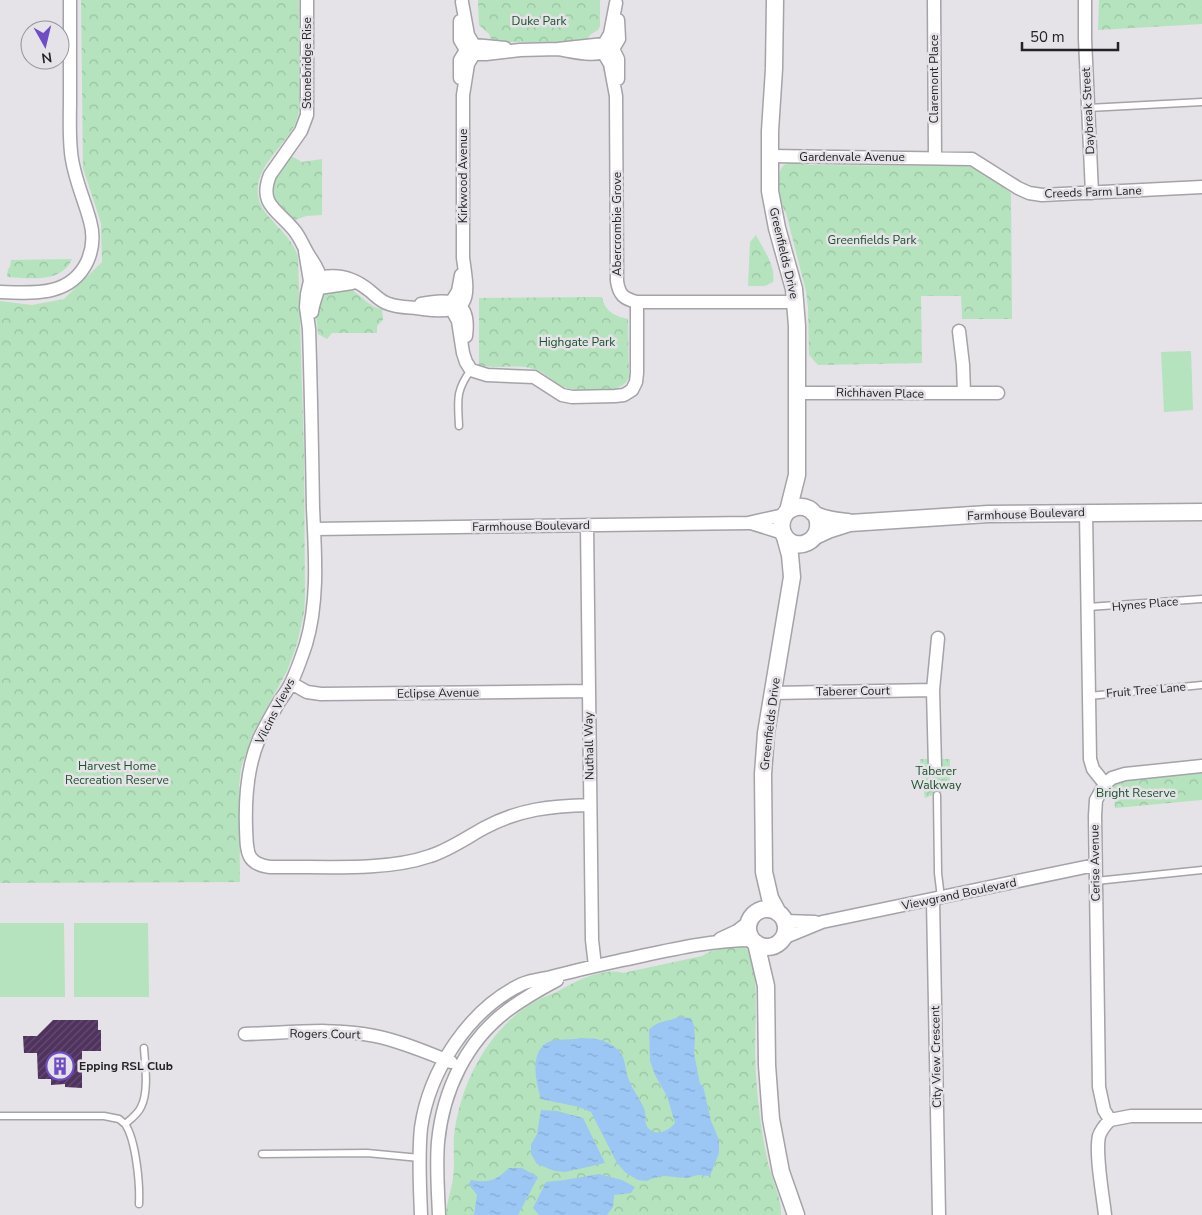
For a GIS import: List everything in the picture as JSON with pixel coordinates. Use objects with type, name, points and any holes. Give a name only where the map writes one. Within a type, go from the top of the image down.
[{"type":"street","points":[[0,292],[33,293],[58,289],[70,283],[85,264],[92,245],[93,233],[72,164],[70,0]]},
{"type":"street","name":"Stonebridge Rise","points":[[307,0],[307,115],[301,131],[270,175],[266,183],[266,193],[272,208],[295,231],[306,251],[317,282]]},
{"type":"street","name":"Greenfields Drive","points":[[775,0],[770,191],[777,228],[796,302],[797,476],[786,513]]},
{"type":"street","name":"Claremont Place","points":[[934,0],[935,157]]},
{"type":"street","name":"Daybreak Street","points":[[1085,0],[1092,192]]},
{"type":"street","points":[[462,1],[459,26],[460,40],[471,50],[558,49],[592,54],[607,49],[616,2]]},
{"type":"street","name":"Abercrombie Grove","points":[[607,49],[616,96],[617,282],[618,290],[622,296],[637,302]]},
{"type":"street","name":"Kirkwood Avenue","points":[[454,306],[463,258],[463,95],[471,50]]},
{"type":"street","name":"Gardenvale Avenue","points":[[770,156],[935,157]]},
{"type":"street","name":"Creeds Farm Lane","points":[[935,157],[972,158],[1018,188],[1029,193],[1042,195],[1202,188]]},
{"type":"street","points":[[317,282],[332,276],[346,278],[359,283],[378,299],[389,305],[403,306],[438,301],[454,306],[466,316],[467,330],[463,353],[471,370],[487,375],[534,377],[562,395],[615,396],[624,395],[632,390],[636,382],[637,302],[796,302]]},
{"type":"street","name":"Vilcins Views","points":[[317,282],[307,294],[306,307],[310,329],[314,529],[315,580],[312,613],[306,644],[291,684],[269,719],[258,741],[251,762],[247,785],[246,846],[248,855],[253,862],[260,866],[358,866],[406,863],[451,848],[484,828],[520,812],[557,806],[590,805]]},
{"type":"street","points":[[959,331],[964,393]]},
{"type":"street","name":"Richhaven Place","points":[[797,393],[998,393]]},
{"type":"street","name":"Greenfields Drive","points":[[797,476],[814,513]]},
{"type":"street","points":[[800,507],[814,513],[819,526],[813,538],[800,544],[795,544],[784,535],[781,524],[786,513],[800,507]]},
{"type":"street","points":[[1086,512],[1090,760],[1093,769],[1105,784],[1112,778],[1124,774],[1202,766]]},
{"type":"street","name":"Farmhouse Boulevard","points":[[813,538],[828,530],[850,523],[988,514],[1202,512]]},
{"type":"street","name":"Farmhouse Boulevard","points":[[314,529],[748,523],[786,513]]},
{"type":"street","name":"Farmhouse Boulevard","points":[[814,513],[850,523]]},
{"type":"street","name":"Farmhouse Boulevard","points":[[748,523],[784,535]]},
{"type":"street","name":"Nuthall Way","points":[[587,526],[592,940],[595,966]]},
{"type":"street","name":"Greenfields Drive","points":[[781,917],[770,898],[764,872],[763,774],[766,733],[792,578],[790,555],[784,535]]},
{"type":"street","name":"Greenfields Drive","points":[[792,578],[813,538]]},
{"type":"street","points":[[935,766],[933,690],[938,638]]},
{"type":"street","name":"Eclipse Avenue","points":[[291,684],[307,692],[321,694],[588,691]]},
{"type":"street","name":"Taberer Court","points":[[773,693],[933,690]]},
{"type":"street","name":"Cerise Avenue","points":[[1105,784],[1099,793],[1095,808],[1095,865],[1099,1087],[1104,1110],[1110,1120]]},
{"type":"street","name":"Viewgrand Boulevard","points":[[781,941],[822,922],[1095,865]]},
{"type":"street","name":"Greenfields Drive","points":[[752,918],[764,872]]},
{"type":"street","name":"City View Crescent","points":[[937,899],[938,1215]]},
{"type":"street","points":[[713,942],[737,931],[752,918],[767,909],[781,917],[786,929],[771,964],[766,986],[767,1065],[771,1119],[781,1172],[796,1215]]},
{"type":"street","name":"Viewgrand Boulevard","points":[[781,917],[822,922]]},
{"type":"street","points":[[752,918],[749,935],[754,942],[766,986]]},
{"type":"street","points":[[421,1215],[421,1128],[426,1108],[444,1059],[472,1022],[504,994],[523,984],[570,972],[713,942],[754,942],[767,947],[781,941]]},
{"type":"street","points":[[439,1215],[438,1145],[440,1124],[448,1096],[460,1066],[485,1031],[506,1011],[570,972]]},
{"type":"street","name":"Rogers Court","points":[[245,1034],[358,1033],[392,1040],[460,1066]]},
{"type":"street","points":[[1105,1215],[1099,1144],[1101,1131],[1110,1120],[1131,1116],[1202,1116]]},
{"type":"lane","points":[[1088,108],[1202,102]]},
{"type":"lane","points":[[459,426],[459,390],[462,382],[471,370]]},
{"type":"lane","name":"Hynes Place","points":[[1088,607],[1202,599]]},
{"type":"lane","name":"Fruit Tree Lane","points":[[1089,696],[1202,685]]},
{"type":"lane","points":[[937,795],[937,899]]},
{"type":"lane","points":[[1096,881],[1202,870]]},
{"type":"lane","points":[[125,1124],[139,1111],[143,1101],[145,1087],[144,1048]]},
{"type":"lane","points":[[0,1116],[104,1116],[119,1119],[125,1124],[132,1138],[140,1193],[139,1204]]},
{"type":"lane","points":[[262,1154],[367,1153],[420,1158]]},
{"type":"green space","name":"Harvest Home Recreation Reserve","points":[[81,0],[299,0],[300,98],[298,116],[291,131],[266,165],[258,185],[258,195],[265,211],[289,240],[298,257],[304,454],[304,613],[297,644],[287,671],[253,733],[241,768],[239,786],[240,882],[0,883],[0,301],[32,305],[64,299],[102,262],[101,223],[83,168]]},
{"type":"green space","name":"Duke Park","points":[[478,0],[600,0],[600,26],[598,30],[590,35],[587,41],[492,42],[489,34],[479,25]]},
{"type":"green space","points":[[1099,0],[1202,0],[1202,24],[1098,30]]},
{"type":"green space","points":[[291,156],[302,162],[322,159],[322,215],[306,216],[295,220],[273,198],[274,180]]},
{"type":"green space","name":"Greenfields Park","points":[[793,163],[805,163],[808,165],[968,166],[976,168],[1011,193],[1012,319],[962,319],[961,296],[921,296],[922,363],[818,365],[809,355],[806,291],[782,204],[780,190],[780,171],[782,167]]},
{"type":"green space","points":[[756,235],[773,270],[773,282],[764,286],[748,286],[750,242]]},
{"type":"green space","points":[[72,259],[67,267],[52,276],[44,278],[7,277],[11,260]]},
{"type":"green space","points":[[347,288],[377,308],[382,309],[383,320],[377,326],[377,333],[332,333],[327,339],[318,334],[316,315],[322,293]]},
{"type":"green space","name":"Highgate Park","points":[[602,297],[603,302],[611,313],[628,319],[629,377],[620,387],[596,390],[569,389],[542,373],[527,367],[479,365],[479,298]]},
{"type":"green space","points":[[1191,351],[1193,410],[1164,412],[1161,352]]},
{"type":"green space","name":"Taberer Walkway","points":[[920,759],[950,759],[950,788],[925,798]]},
{"type":"green space","name":"Bright Reserve","points":[[1202,773],[1202,800],[1115,808],[1113,786],[1124,780]]},
{"type":"green space","points":[[0,923],[64,923],[65,997],[0,997]]},
{"type":"green space","points":[[74,923],[148,923],[149,997],[74,997]]},
{"type":"green space","points":[[738,946],[743,947],[750,953],[755,972],[756,1081],[765,1149],[778,1196],[781,1215],[446,1215],[454,1173],[454,1136],[457,1116],[463,1097],[479,1060],[490,1043],[518,1013],[537,1000],[592,975],[608,972],[623,973],[702,956],[711,951]]},
{"type":"water","points":[[678,1017],[691,1018],[694,1026],[694,1053],[700,1084],[703,1086],[711,1121],[719,1140],[719,1153],[710,1176],[698,1175],[687,1178],[664,1176],[646,1181],[638,1180],[626,1173],[617,1163],[591,1112],[579,1107],[541,1099],[537,1084],[536,1058],[544,1045],[554,1040],[591,1038],[602,1040],[612,1045],[620,1052],[624,1060],[627,1076],[645,1111],[647,1127],[652,1131],[663,1132],[675,1123],[667,1096],[655,1075],[650,1061],[649,1030],[660,1023]]},
{"type":"water","points":[[541,1110],[557,1111],[583,1118],[605,1163],[565,1172],[555,1171],[537,1164],[531,1154],[531,1145],[537,1134]]},
{"type":"water","points":[[509,1168],[522,1168],[538,1177],[518,1215],[474,1215],[477,1195],[469,1184],[471,1180],[492,1180]]},
{"type":"water","points":[[599,1174],[622,1180],[635,1187],[631,1193],[614,1195],[613,1207],[607,1215],[539,1215],[533,1208],[546,1182]]},
{"type":"building","name":"Epping RSL Club","points":[[53,1020],[98,1020],[98,1030],[101,1030],[101,1051],[82,1051],[82,1088],[65,1087],[65,1084],[51,1085],[51,1079],[38,1079],[37,1053],[24,1053],[23,1036],[37,1036]]},
{"type":"place","name":"Epping RSL Club","points":[[60,1066]]}]
